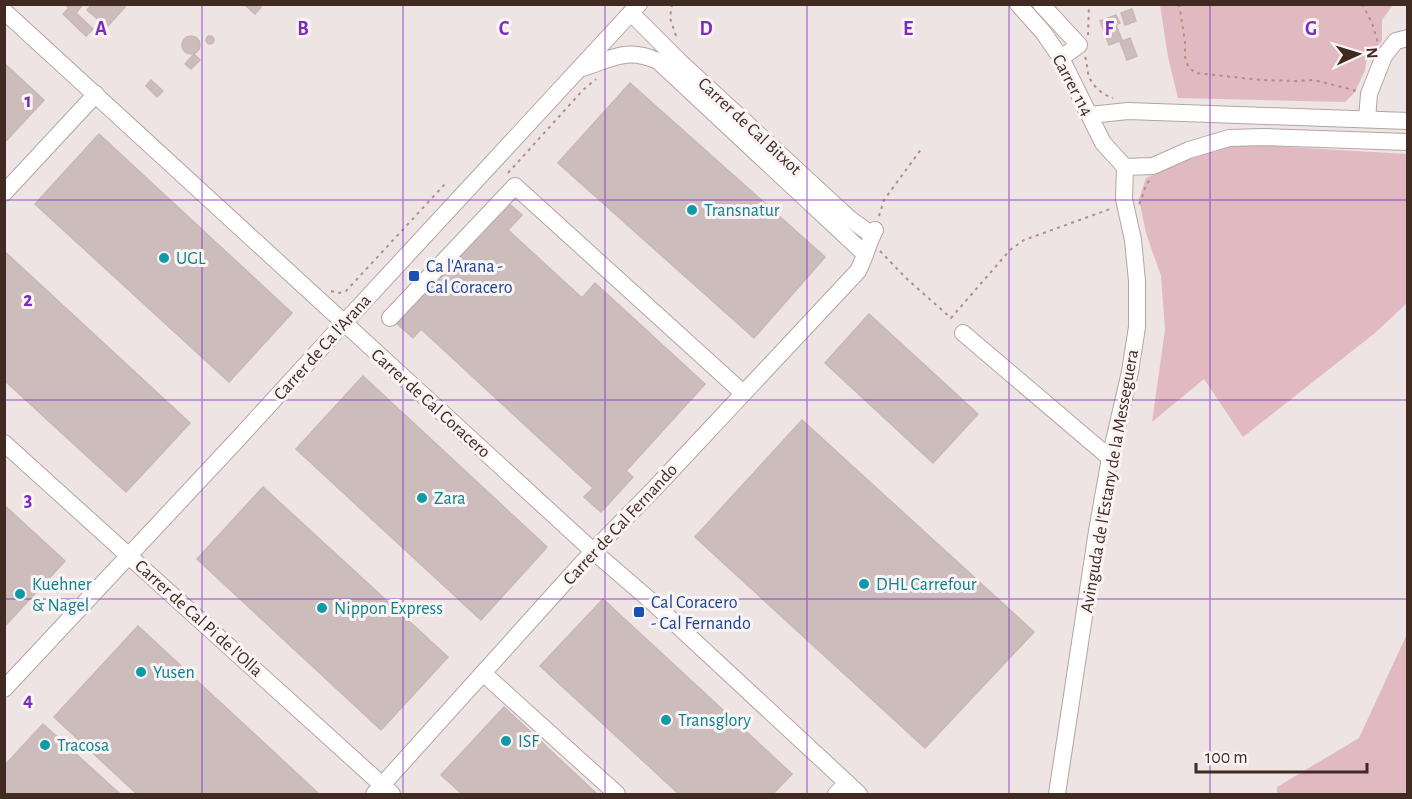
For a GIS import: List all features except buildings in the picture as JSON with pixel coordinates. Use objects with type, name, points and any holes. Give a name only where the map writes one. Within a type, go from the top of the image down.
[{"type":"street","name":"Carrer 114","points":[[1018,4],[1043,32],[1061,58],[1103,143],[1125,167]]},
{"type":"street","points":[[1041,4],[1079,45],[1061,58]]},
{"type":"street","name":"Carrer de Cal Coracero","points":[[4,11],[659,609],[847,791]]},
{"type":"street","name":"Carrer de Cal Bitxot","points":[[632,13],[671,53],[870,240]]},
{"type":"street","name":"Carrer de Ca l'Arana","points":[[4,689],[632,13]]},
{"type":"street","points":[[1367,119],[1369,93],[1384,56],[1396,41],[1407,38]]},
{"type":"street","points":[[580,69],[623,55],[646,56],[657,61],[870,240]]},
{"type":"street","points":[[4,193],[96,94]]},
{"type":"street","points":[[1090,115],[1128,111],[1407,121]]},
{"type":"street","points":[[1125,167],[1153,166],[1189,150],[1229,138],[1265,137],[1407,142]]},
{"type":"street","name":"Avinguda de l'Estany de la Messeguera","points":[[1057,795],[1097,531],[1137,327],[1137,281],[1133,240],[1124,199],[1125,167]]},
{"type":"street","points":[[390,318],[515,186],[743,393]]},
{"type":"street","name":"Carrer de Cal Fernando","points":[[383,792],[483,673],[593,551],[858,271],[870,240]]},
{"type":"street","points":[[963,333],[1110,458]]},
{"type":"street","name":"Carrer de Cal Pi de l'Olla","points":[[4,443],[129,555],[383,792]]},
{"type":"street","points":[[483,673],[617,795]]},
{"type":"path","points":[[671,53],[677,42],[670,18],[672,4]]},
{"type":"path","points":[[1089,4],[1088,34],[1079,45],[1087,61],[1089,76],[1106,96],[1121,100]]},
{"type":"path","points":[[1179,4],[1185,57],[1188,66],[1196,73],[1262,80],[1314,80],[1369,93]]},
{"type":"path","points":[[1362,4],[1372,23],[1384,56]]},
{"type":"path","points":[[504,179],[583,90],[599,76]]},
{"type":"path","points":[[922,148],[884,200],[870,240],[908,280],[951,318],[1010,249],[1024,240],[1118,207],[1132,207],[1140,204],[1148,182],[1155,176]]},
{"type":"path","points":[[339,293],[346,291],[445,184]]},
{"type":"shaded area","points":[[1160,4],[1393,5],[1382,20],[1382,41],[1367,57],[1365,70],[1355,92],[1345,102],[1178,98],[1168,57]]},
{"type":"shaded area","points":[[1236,146],[1407,154],[1407,303],[1375,333],[1243,437],[1204,379],[1152,422],[1165,330],[1161,276],[1146,233],[1139,199],[1146,178],[1212,150]]},
{"type":"shaded area","points":[[1407,634],[1407,794],[1277,794],[1277,787],[1359,738]]},
{"type":"place","name":"Transnatur","points":[[692,210]]},
{"type":"place","name":"UGL","points":[[164,258]]},
{"type":"place","name":"Ca l'Arana - Cal Coracero","points":[[414,276]]},
{"type":"place","name":"Zara","points":[[422,498]]},
{"type":"place","name":"DHL Carrefour","points":[[864,584]]},
{"type":"place","name":"Kuehner & Nagel","points":[[20,594]]},
{"type":"place","name":"Nippon Express","points":[[322,608]]},
{"type":"place","name":"Cal Coracero - Cal Fernando","points":[[639,612]]},
{"type":"place","name":"Yusen","points":[[141,672]]},
{"type":"place","name":"Transglory","points":[[666,720]]},
{"type":"place","name":"ISF","points":[[506,741]]},
{"type":"place","name":"Tracosa","points":[[45,745]]}]
